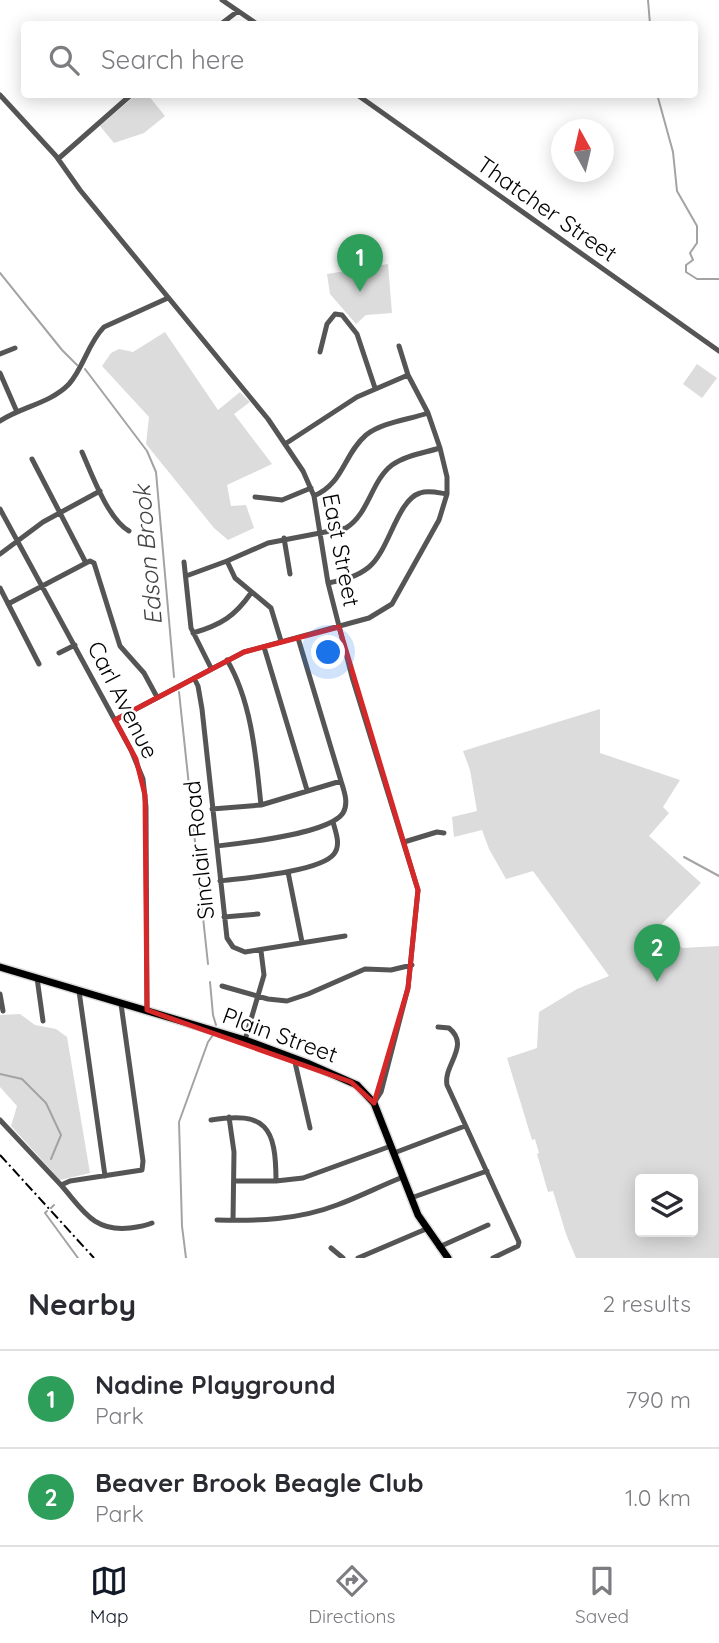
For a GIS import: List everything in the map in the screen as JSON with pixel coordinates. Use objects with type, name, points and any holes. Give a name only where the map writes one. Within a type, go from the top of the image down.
[{"type":"main road","name":"Plain Street","points":[[0,967],[245,1040],[351,1082],[374,1103],[411,1198],[426,1229],[448,1258]]},
{"type":"street","points":[[222,0],[253,21]]},
{"type":"street","points":[[225,21],[238,11]]},
{"type":"street","name":"East Street","points":[[0,95],[58,159],[80,190],[249,395],[285,444],[312,488],[328,583],[352,677],[418,890],[412,965],[404,1009],[381,1092],[374,1103]]},
{"type":"street","points":[[58,159],[127,98]]},
{"type":"street","name":"Thatcher Street","points":[[362,98],[719,352]]},
{"type":"street","points":[[0,421],[67,386],[78,373],[97,334],[104,327],[168,298]]},
{"type":"street","points":[[320,352],[327,324],[332,316],[344,316],[357,334],[375,388]]},
{"type":"street","points":[[115,720],[227,660],[369,618],[392,604],[439,520],[447,494],[447,477],[440,448],[428,413],[408,375],[399,346]]},
{"type":"street","points":[[0,354],[15,348]]},
{"type":"street","points":[[0,373],[17,412]]},
{"type":"street","points":[[285,444],[358,397],[408,375]]},
{"type":"street","points":[[314,496],[331,486],[351,453],[369,433],[386,425],[428,413]]},
{"type":"street","points":[[186,576],[284,538],[343,529],[352,524],[378,481],[395,463],[440,448]]},
{"type":"street","points":[[82,452],[120,526],[129,531]]},
{"type":"street","points":[[32,459],[86,563]]},
{"type":"street","points":[[255,497],[282,500],[312,488]]},
{"type":"street","points":[[0,554],[60,512],[100,491]]},
{"type":"street","points":[[328,583],[356,575],[371,566],[406,504],[414,496],[427,491],[447,494]]},
{"type":"street","name":"Carl Avenue","points":[[0,509],[136,759],[145,794],[146,1010]]},
{"type":"street","points":[[284,538],[290,574]]},
{"type":"street","points":[[8,604],[90,561],[94,563],[120,646],[144,673],[157,697]]},
{"type":"street","points":[[227,561],[235,578],[271,608],[281,642]]},
{"type":"street","points":[[184,562],[193,633],[211,668]]},
{"type":"street","points":[[0,588],[39,664]]},
{"type":"street","points":[[193,633],[231,617],[251,593]]},
{"type":"street","points":[[217,846],[273,839],[333,822],[343,813],[347,803],[298,638]]},
{"type":"street","points":[[59,653],[75,645]]},
{"type":"street","points":[[264,647],[307,790]]},
{"type":"street","points":[[227,660],[234,671],[254,738],[261,804]]},
{"type":"street","name":"Sinclair Road","points":[[194,678],[202,709],[227,938],[233,947],[245,952],[345,936]]},
{"type":"street","points":[[212,809],[261,804],[341,781]]},
{"type":"street","points":[[220,881],[288,872],[326,861],[334,855],[338,843],[333,822]]},
{"type":"street","points":[[404,842],[444,832]]},
{"type":"street","points":[[288,872],[302,942]]},
{"type":"street","points":[[224,917],[258,914]]},
{"type":"street","points":[[245,1040],[264,971],[261,951]]},
{"type":"street","points":[[222,986],[274,1000],[294,999],[365,970],[391,970],[412,965]]},
{"type":"street","points":[[37,978],[43,1021]]},
{"type":"street","points":[[79,991],[105,1176]]},
{"type":"street","points":[[0,994],[2,1011]]},
{"type":"street","points":[[61,1185],[70,1181],[142,1170],[143,1161],[121,1003]]},
{"type":"street","points":[[438,1027],[449,1028],[456,1037],[458,1050],[447,1069],[446,1081],[519,1244],[493,1258]]},
{"type":"street","points":[[294,1058],[310,1128]]},
{"type":"street","points":[[211,1120],[229,1117],[258,1121],[268,1132],[276,1161],[276,1181]]},
{"type":"street","points":[[229,1117],[234,1152],[233,1220]]},
{"type":"street","points":[[0,1120],[93,1221],[104,1227],[124,1228],[152,1223]]},
{"type":"street","points":[[234,1181],[303,1178],[465,1126]]},
{"type":"street","points":[[411,1198],[487,1171]]},
{"type":"street","points":[[217,1220],[275,1220],[310,1213],[338,1205],[403,1177]]},
{"type":"street","points":[[439,1247],[488,1225]]},
{"type":"street","points":[[358,1258],[426,1229]]},
{"type":"street","points":[[331,1248],[343,1258]]},
{"type":"highlighted area","points":[[339,627],[418,890],[408,988],[374,1103],[351,1082],[147,1010],[145,795],[136,759],[115,720],[244,652]]},
{"type":"shaded area","points":[[132,98],[150,98],[165,116],[144,133],[114,143],[100,126]]},
{"type":"shaded area","points":[[388,264],[392,313],[366,315],[356,324],[330,294],[327,274]]},
{"type":"shaded area","points":[[165,332],[218,410],[240,392],[250,402],[234,414],[272,464],[227,485],[231,506],[246,505],[254,528],[228,540],[214,528],[146,444],[149,417],[102,366],[111,353],[119,349],[133,352]]},
{"type":"shaded area","points":[[697,364],[717,378],[702,398],[683,384]]},
{"type":"shaded area","points":[[600,709],[600,753],[680,780],[663,807],[669,813],[649,836],[701,883],[661,925],[682,948],[719,946],[719,1258],[576,1258],[553,1191],[548,1192],[535,1139],[532,1140],[507,1058],[537,1048],[539,1012],[577,989],[609,976],[533,871],[506,879],[482,830],[454,837],[452,817],[477,811],[470,770],[463,751]]},
{"type":"shaded area","points":[[20,1014],[35,1025],[56,1029],[67,1037],[90,1173],[60,1180],[11,1126],[17,1106],[0,1087],[0,1015]]},
{"type":"waterway","points":[[648,0],[650,21]]},
{"type":"waterway","points":[[658,98],[673,152],[677,191],[697,226],[697,243],[690,253],[693,260],[686,265],[686,272],[697,279],[719,279]]},
{"type":"waterway","name":"Edson Brook","points":[[0,273],[77,365]]},
{"type":"waterway","name":"Edson Brook","points":[[85,369],[147,451],[156,472],[174,677]]},
{"type":"waterway","name":"Edson Brook","points":[[179,692],[208,964]]},
{"type":"waterway","points":[[684,857],[719,876]]},
{"type":"waterway","name":"Edson Brook","points":[[210,982],[216,1025]]},
{"type":"waterway","name":"Edson Brook","points":[[186,1258],[182,1226],[179,1122],[208,1042],[213,1035]]},
{"type":"waterway","points":[[0,1074],[22,1079],[46,1103],[61,1135],[51,1159]]},
{"type":"waterway","points":[[51,1208],[54,1205]]},
{"type":"waterway","points":[[47,1211],[45,1213],[78,1258]]},
{"type":"railway","points":[[0,1155],[94,1258]]},
{"type":"place","name":"Nadine Playground","points":[[360,292]]},
{"type":"place","name":"Beaver Brook Beagle Club","points":[[657,982]]}]
